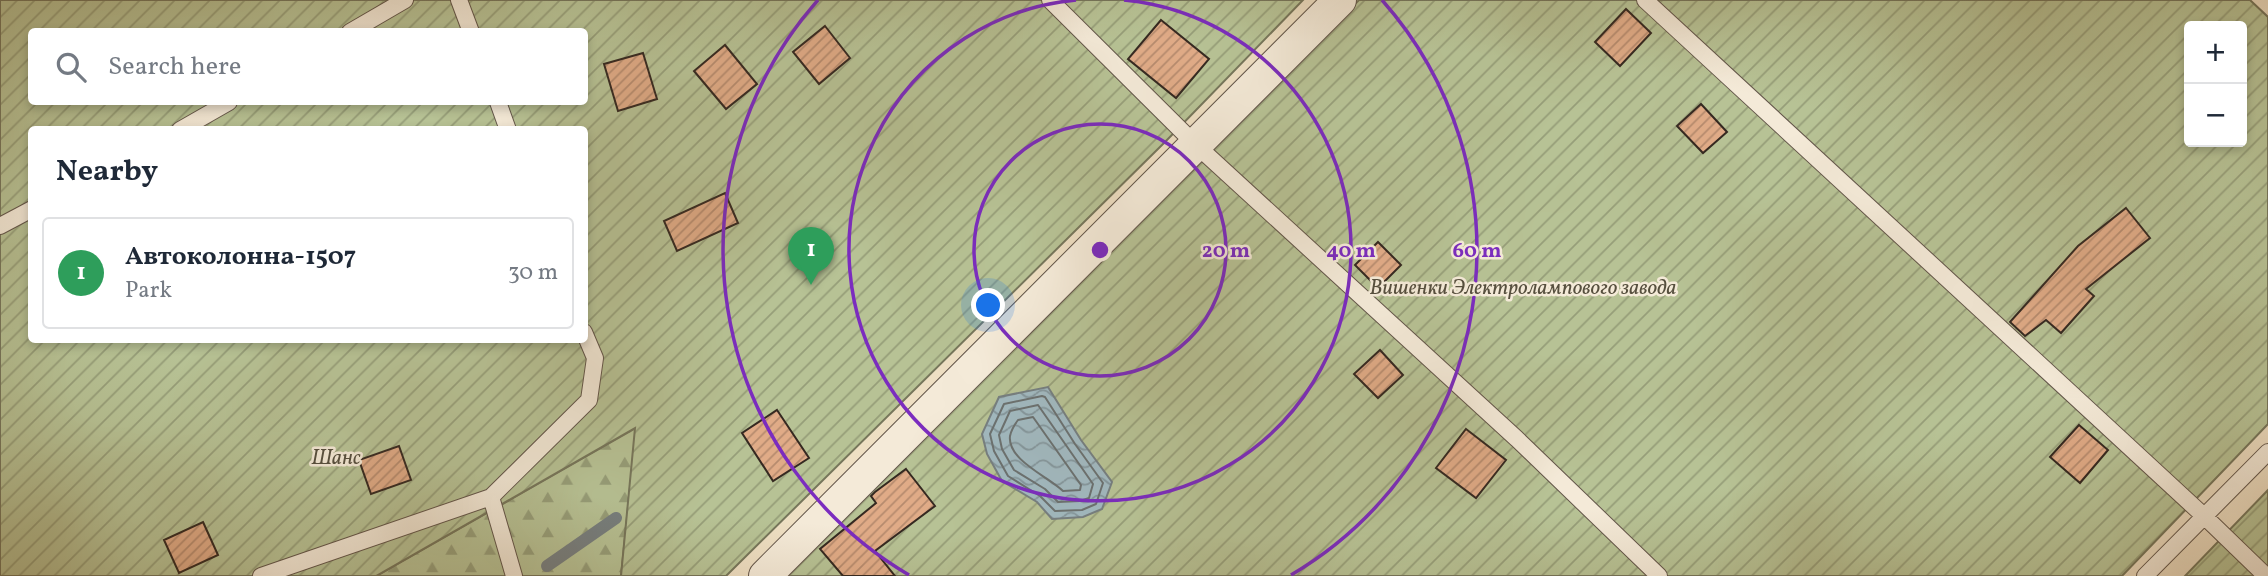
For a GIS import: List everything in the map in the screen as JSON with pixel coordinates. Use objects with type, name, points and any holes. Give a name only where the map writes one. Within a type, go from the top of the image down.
[{"type":"street","points":[[765,576],[1340,0]]},
{"type":"lane","points":[[357,28],[405,0]]},
{"type":"lane","points":[[459,0],[470,28]]},
{"type":"lane","points":[[1050,0],[1195,144],[1517,439],[1659,576]]},
{"type":"lane","points":[[1645,0],[2266,576]]},
{"type":"lane","points":[[187,126],[224,105]]},
{"type":"lane","points":[[499,105],[507,126]]},
{"type":"lane","points":[[0,226],[28,211]]},
{"type":"lane","points":[[261,576],[491,497],[589,401],[594,358],[588,342]]},
{"type":"lane","points":[[2146,576],[2268,452]]},
{"type":"lane","points":[[491,497],[514,576]]},
{"type":"green space","name":"Шанс","points":[[0,0],[1303,0],[1166,141],[726,576],[621,576],[635,428],[376,576],[0,576]]},
{"type":"green space","name":"Вишенки Электролампового завода","points":[[1359,0],[2250,0],[2268,17],[2268,424],[2122,576],[778,576]]},
{"type":"green space","points":[[636,428],[621,576],[376,576],[378,575]]},
{"type":"green space","points":[[2268,490],[2268,576],[2185,576]]},
{"type":"water","points":[[1048,387],[1081,440],[1112,482],[1102,509],[1083,517],[1052,519],[1037,502],[1002,481],[987,454],[982,434],[999,397]]},
{"type":"building","points":[[1626,9],[1651,33],[1620,66],[1595,42]]},
{"type":"building","points":[[1161,20],[1209,59],[1176,98],[1128,59]]},
{"type":"building","points":[[825,26],[850,58],[819,84],[793,52]]},
{"type":"building","points":[[725,45],[757,84],[726,109],[694,71]]},
{"type":"building","points":[[643,53],[657,99],[618,111],[604,64]]},
{"type":"building","points":[[1701,104],[1727,132],[1703,153],[1677,126]]},
{"type":"building","points":[[725,193],[738,223],[677,251],[664,221]]},
{"type":"building","points":[[2126,208],[2150,238],[2086,289],[2094,296],[2061,333],[2046,320],[2025,336],[2010,322],[2078,246]]},
{"type":"building","points":[[1378,242],[1401,265],[1378,288],[1355,265]]},
{"type":"building","points":[[1380,350],[1403,375],[1378,398],[1354,374]]},
{"type":"building","points":[[777,410],[809,458],[773,481],[742,433]]},
{"type":"building","points":[[2079,425],[2108,450],[2080,483],[2050,457]]},
{"type":"building","points":[[1466,429],[1506,460],[1476,498],[1436,468]]},
{"type":"building","points":[[399,446],[411,480],[371,494],[359,460]]},
{"type":"building","points":[[906,469],[935,506],[875,551],[895,576],[843,576],[820,549],[876,503],[871,496]]},
{"type":"building","points":[[203,522],[218,555],[179,573],[164,540]]},
{"type":"waterway","points":[[547,566],[616,518]]},
{"type":"place","name":"Автоколонна-1507","points":[[811,285]]}]
